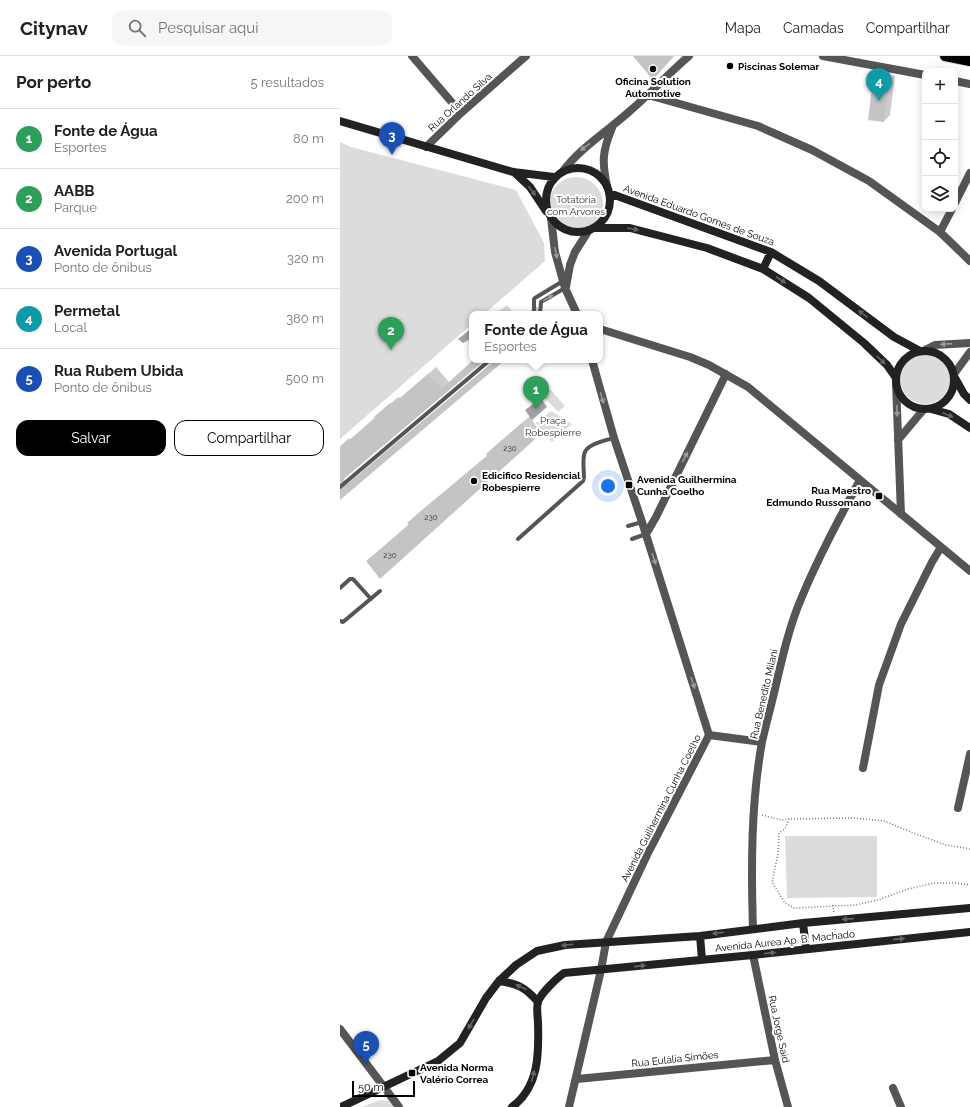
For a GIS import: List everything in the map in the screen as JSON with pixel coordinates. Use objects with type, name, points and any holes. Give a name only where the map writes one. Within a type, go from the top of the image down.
[{"type":"main road","points":[[945,56],[970,61]]},
{"type":"street","points":[[412,56],[461,113]]},
{"type":"street","name":"Rua Orlando Silva","points":[[426,147],[461,113],[526,56]]},
{"type":"street","points":[[823,56],[922,74]]},
{"type":"street","points":[[576,311],[564,284],[555,252],[549,215],[545,203],[549,185],[579,152],[612,127],[648,95],[685,58]]},
{"type":"street","points":[[958,82],[970,84]]},
{"type":"street","points":[[648,95],[758,126],[812,150],[869,181],[940,232],[970,261]]},
{"type":"street","points":[[340,121],[513,172],[554,178]]},
{"type":"street","points":[[564,284],[575,252],[592,229],[600,223],[609,209],[608,189],[603,166],[603,154],[605,143],[612,127]]},
{"type":"street","points":[[563,171],[572,168],[583,168],[592,171],[601,178],[608,189]]},
{"type":"street","points":[[513,172],[530,187],[558,226],[568,231],[578,232],[592,229],[630,228],[707,248],[763,269],[809,298],[864,343],[887,365],[896,380],[898,392],[904,400],[912,406],[949,414],[970,428]]},
{"type":"street","points":[[958,197],[970,173]]},
{"type":"street","name":"Avenida Eduardo Gomes de Souza","points":[[608,189],[772,252],[819,281],[894,337],[922,351]]},
{"type":"street","points":[[940,232],[950,212]]},
{"type":"street","points":[[763,269],[772,252]]},
{"type":"street","points":[[603,330],[690,357],[709,365],[748,386],[970,571]]},
{"type":"street","points":[[901,514],[896,380],[899,366],[908,356],[934,345],[970,343]]},
{"type":"street","points":[[898,440],[927,409],[940,405],[948,398],[953,389],[953,369],[947,360],[940,354],[930,351],[922,351]]},
{"type":"street","points":[[954,376],[970,352]]},
{"type":"street","name":"Avenida Guilhermina Cunha Coelho","points":[[569,1107],[577,1079],[606,942],[647,855],[709,735],[646,534],[614,438],[593,363]]},
{"type":"street","points":[[646,534],[656,517],[726,374]]},
{"type":"street","points":[[954,376],[964,394],[970,400]]},
{"type":"street","name":"Rua Benedito Milani","points":[[753,929],[752,876],[754,814],[762,742],[782,654],[800,600],[822,552],[860,480]]},
{"type":"street","points":[[642,522],[656,517]]},
{"type":"street","points":[[863,768],[879,685],[900,624],[941,547]]},
{"type":"street","points":[[709,735],[762,742]]},
{"type":"street","points":[[958,808],[970,754]]},
{"type":"street","name":"Avenida Aurea Ap. B. Machado","points":[[606,942],[700,936],[803,923],[970,908]]},
{"type":"street","points":[[803,923],[806,949]]},
{"type":"street","name":"Avenida Aurea Ap. B. Machado","points":[[601,970],[970,932]]},
{"type":"street","points":[[700,936],[702,959]]},
{"type":"street","points":[[341,1107],[438,1061],[460,1043],[486,998],[499,981],[516,965],[537,951],[565,945],[606,942]]},
{"type":"street","name":"Rua Jorge Said","points":[[753,955],[775,1060],[788,1107]]},
{"type":"street","points":[[512,1107],[519,1102],[531,1085],[539,1054],[538,1002],[553,981],[564,973],[601,970]]},
{"type":"street","points":[[499,981],[519,985],[528,990],[538,1002]]},
{"type":"street","points":[[340,1029],[399,1107]]},
{"type":"street","name":"Rua Eulália Simões","points":[[577,1079],[775,1060]]},
{"type":"street","points":[[893,1088],[901,1107]]},
{"type":"lane","points":[[534,311],[534,299],[564,284]]},
{"type":"lane","points":[[540,311],[540,302],[564,284]]},
{"type":"lane","points":[[340,487],[486,363]]},
{"type":"lane","points":[[518,539],[583,481],[584,455],[586,449],[600,442],[614,438]]},
{"type":"lane","points":[[628,526],[642,522]]},
{"type":"lane","points":[[632,538],[646,534]]},
{"type":"lane","points":[[340,588],[350,579],[353,579],[371,599]]},
{"type":"lane","points":[[340,621],[343,622],[380,591]]},
{"type":"path","points":[[754,814],[782,820],[854,818],[884,820],[946,845],[970,849]]},
{"type":"path","points":[[789,819],[785,829],[779,833],[778,854],[772,882],[785,903],[794,908],[856,905],[878,900],[905,890],[933,883],[970,884]]},
{"type":"green space","points":[[340,142],[351,147],[516,190],[544,243],[545,261],[487,311],[469,311],[469,327],[340,439]]},
{"type":"green space","name":"Totatória com Arvores","points":[[571,177],[581,177],[591,181],[599,189],[603,199],[603,209],[599,219],[591,227],[581,231],[571,231],[561,227],[553,219],[549,209],[549,199],[553,189],[561,181]]},
{"type":"green space","points":[[507,305],[512,311],[499,311]]},
{"type":"green space","points":[[925,354],[934,356],[943,361],[948,370],[950,379],[948,388],[943,397],[934,402],[925,404],[916,402],[907,397],[902,388],[900,379],[902,370],[907,361],[916,356]]},
{"type":"green space","points":[[550,389],[565,406],[558,412],[543,396]]},
{"type":"green space","name":"Praça Robespierre","points":[[551,411],[572,424],[552,442],[536,423]]},
{"type":"green space","points":[[785,836],[877,836],[877,897],[787,898]]},
{"type":"green space","points":[[380,1100],[389,1101],[395,1107],[362,1107]]},
{"type":"shaded area","points":[[469,330],[469,340],[463,343],[458,339]]},
{"type":"shaded area","points":[[541,398],[547,407],[532,420],[525,410]]},
{"type":"building","name":"Oficina Solution Automotive","points":[[633,56],[674,56],[653,80]]},
{"type":"building","points":[[873,79],[889,81],[884,122],[868,120]]},
{"type":"building","points":[[470,363],[481,363],[340,482],[340,448],[375,418],[374,417],[390,403],[392,405],[428,374],[442,389]]},
{"type":"building","points":[[492,363],[501,363],[340,500],[340,490]]},
{"type":"building","points":[[522,423],[533,441],[380,579],[366,561],[409,525],[407,523],[487,456],[486,454]]},
{"type":"place","name":"Piscinas Solemar","points":[[730,66]]},
{"type":"place","name":"Oficina Solution Automotive","points":[[653,69]]},
{"type":"place","name":"Permetal","points":[[879,101]]},
{"type":"place","name":"Avenida Portugal","points":[[392,155]]},
{"type":"place","name":"AABB","points":[[391,350]]},
{"type":"place","name":"Fonte de Água","points":[[536,409]]},
{"type":"place","name":"Edicifico Residencial Robespierre","points":[[474,481]]},
{"type":"place","name":"Avenida Guilhermina Cunha Coelho","points":[[629,485]]},
{"type":"place","name":"Rua Maestro Edmundo Russomano","points":[[879,496]]},
{"type":"place","name":"Rua Rubem Ubida","points":[[366,1064]]},
{"type":"place","name":"Avenida Norma Valério Correa","points":[[412,1073]]}]
